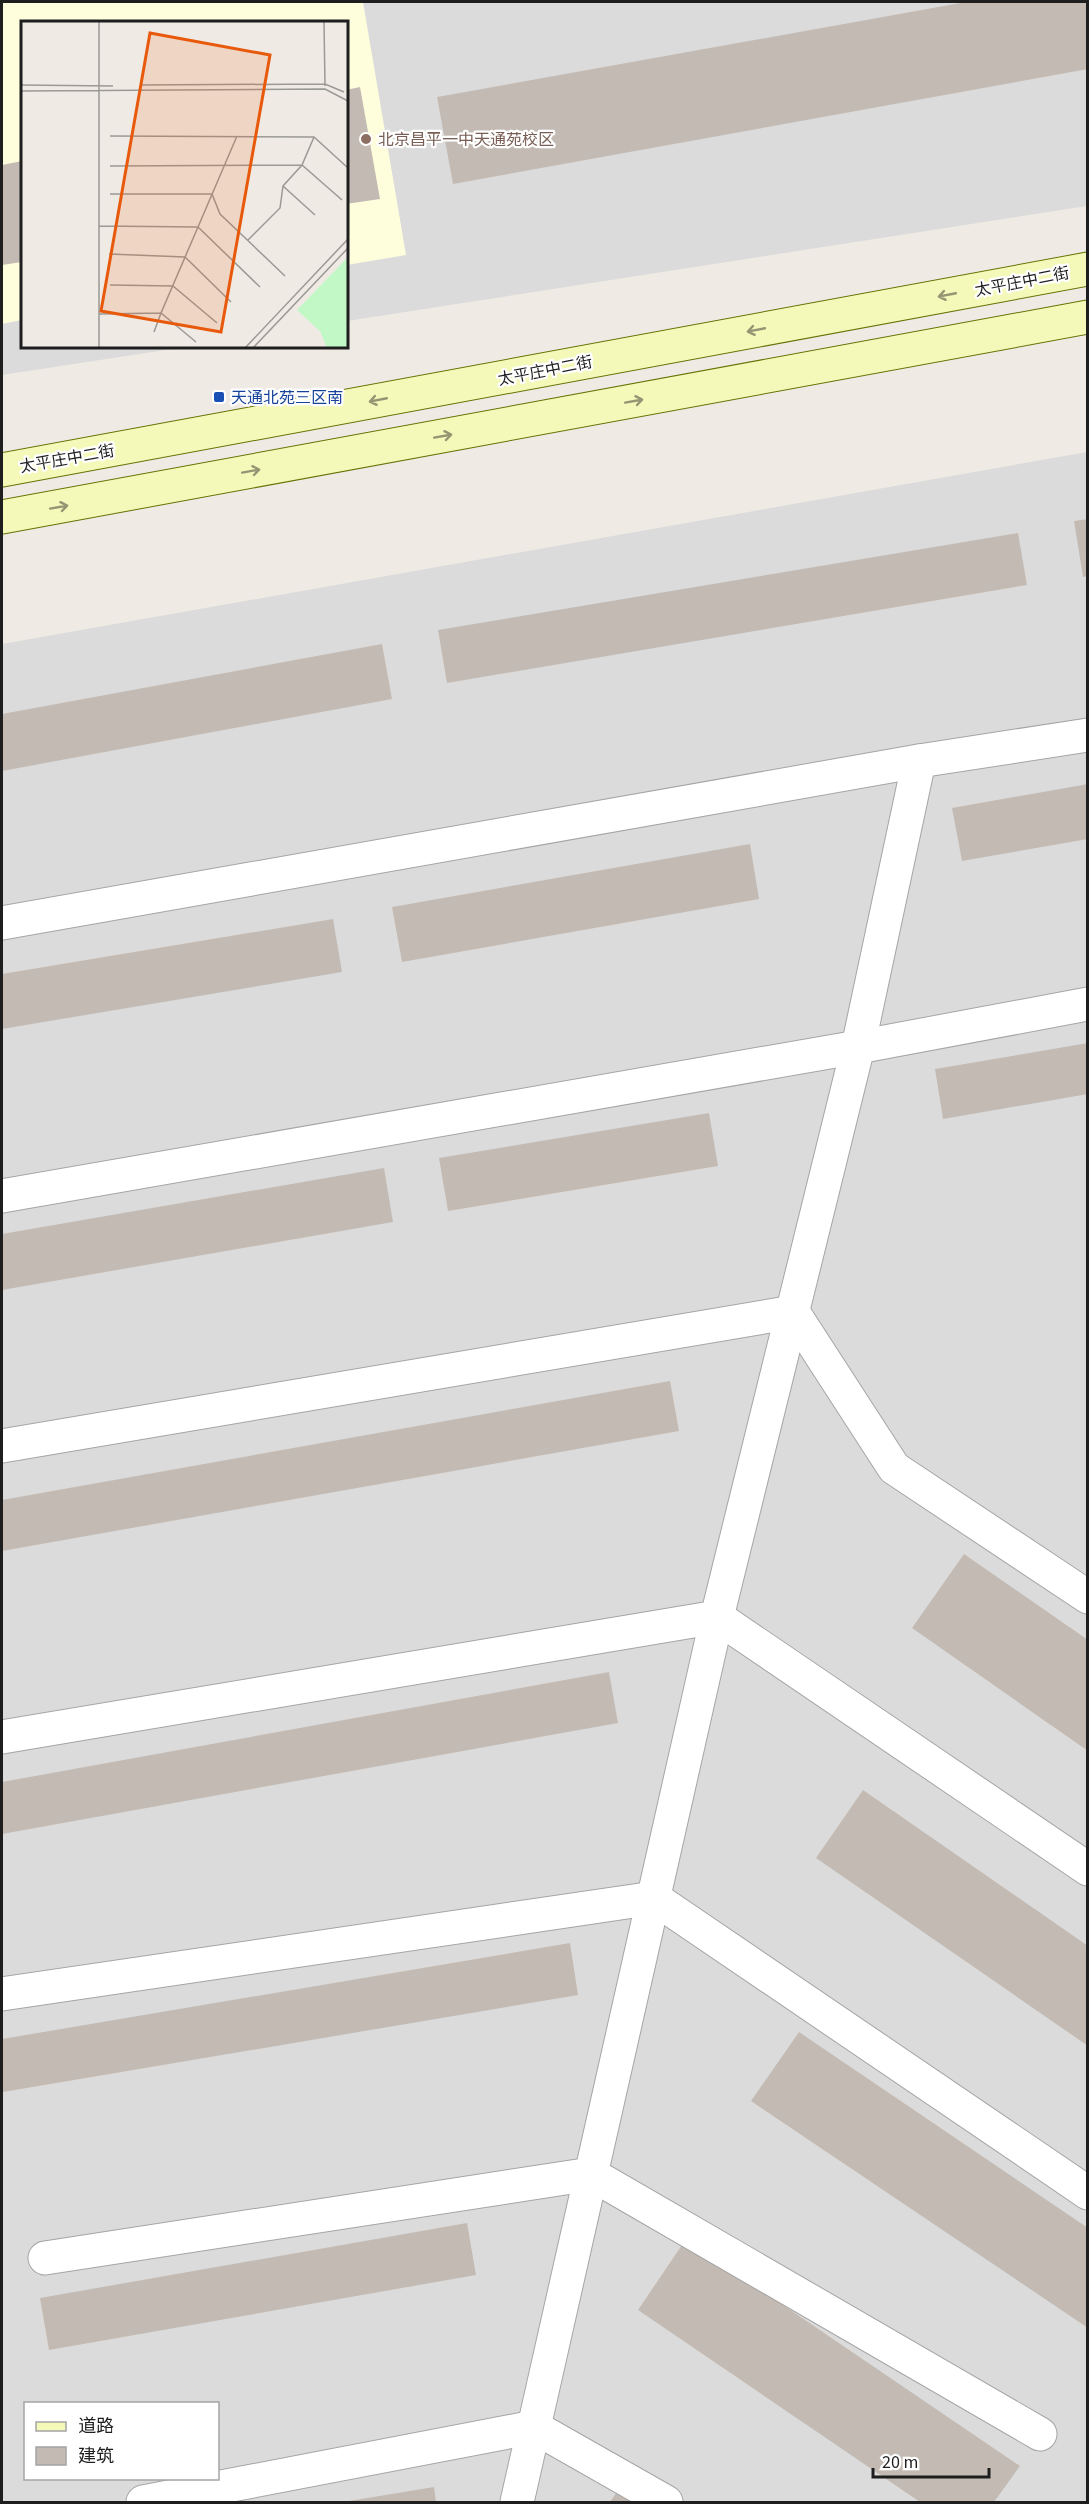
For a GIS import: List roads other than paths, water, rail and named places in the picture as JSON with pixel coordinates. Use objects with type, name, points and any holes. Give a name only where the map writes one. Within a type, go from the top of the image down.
[{"type":"main road","name":"太平庄中二街","points":[[2,470],[1088,269]]},
{"type":"main road","points":[[2,517],[1088,317]]},
{"type":"street","points":[[2,923],[919,761],[1088,735]]},
{"type":"street","points":[[517,2502],[717,1617],[858,1047],[919,761]]},
{"type":"street","points":[[2,1196],[858,1047],[1088,1004]]},
{"type":"street","points":[[2,1446],[792,1312]]},
{"type":"street","points":[[792,1312],[894,1468],[1088,1597]]},
{"type":"street","points":[[2,1737],[717,1617],[1088,1869]]},
{"type":"street","points":[[2,1994],[654,1898],[1088,2193]]},
{"type":"street","points":[[45,2258],[591,2174],[1040,2434]]},
{"type":"street","points":[[143,2502],[534,2427],[666,2502]]},
{"type":"place","name":"北京昌平一中天通苑校区","points":[[366,139]]},
{"type":"place","name":"天通北苑三区南","points":[[219,397]]}]
